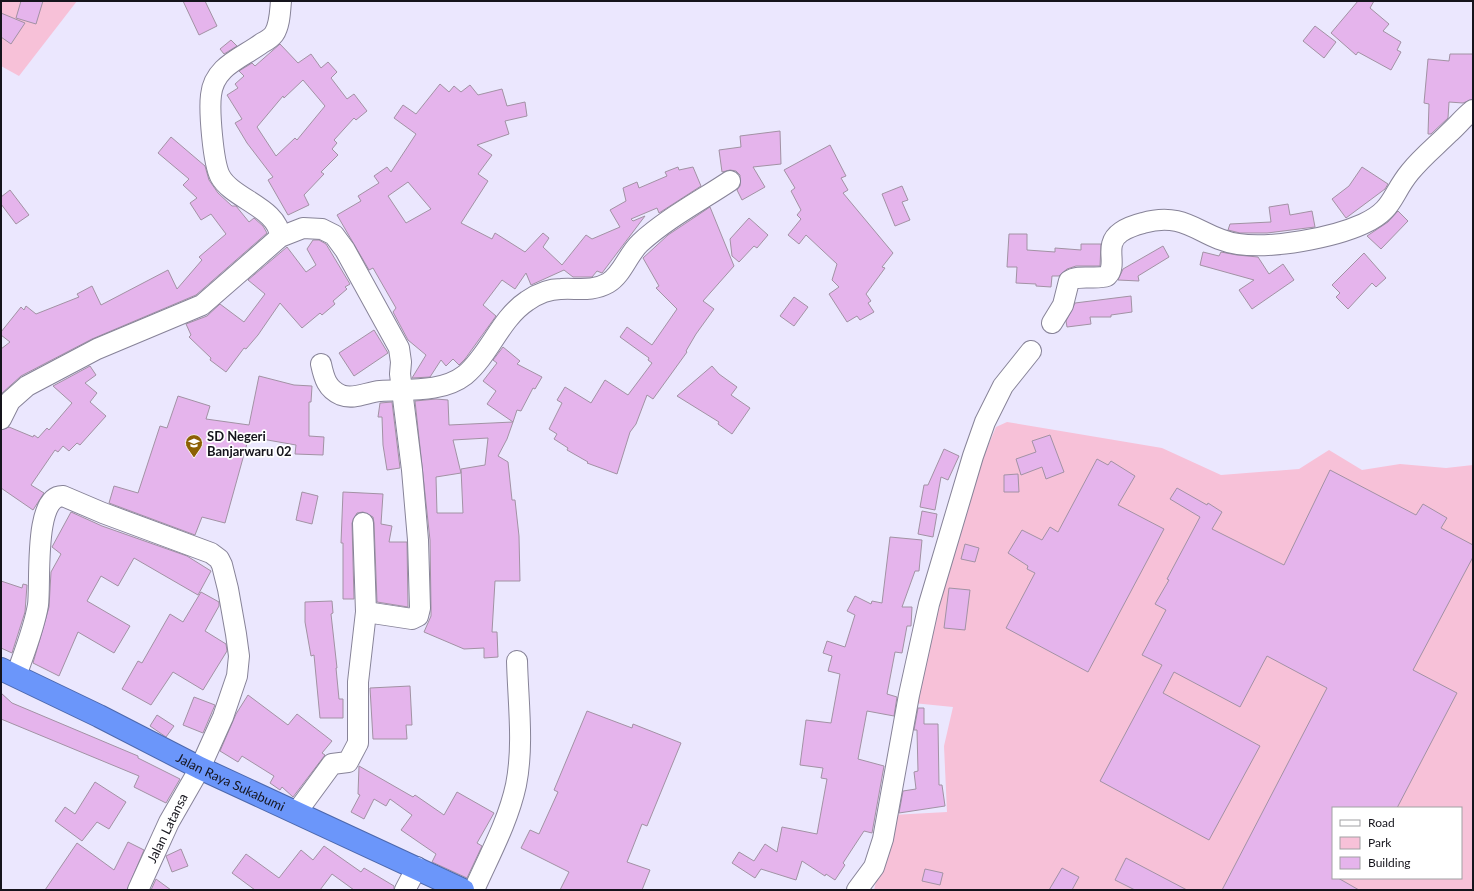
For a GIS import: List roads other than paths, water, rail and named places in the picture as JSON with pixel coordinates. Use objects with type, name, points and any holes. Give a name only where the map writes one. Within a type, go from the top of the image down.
[{"type":"highway","name":"Jalan Raya Sukabumi","points":[[9,673],[200,768],[417,867],[463,890]]},
{"type":"street","points":[[280,237],[278,229],[266,212],[230,188],[220,177],[216,167],[211,105],[214,84],[220,72],[227,65],[255,49],[274,34],[281,1]]},
{"type":"street","points":[[1052,323],[1060,313],[1071,279],[1107,276],[1110,272],[1111,247],[1114,239],[1119,233],[1137,225],[1162,219],[1174,220],[1237,244],[1264,245],[1294,242],[1320,237],[1350,229],[1374,219],[1383,214],[1388,208],[1404,180],[1421,159],[1473,110]]},
{"type":"street","points":[[321,364],[324,381],[332,390],[342,396],[355,397],[378,391],[403,391],[432,387],[463,376],[478,362],[516,310],[538,294],[559,289],[591,290],[610,283],[640,243],[730,181]]},
{"type":"street","points":[[1,419],[10,401],[27,386],[97,349],[202,305],[280,237],[303,228],[313,227],[329,231],[340,241],[400,348],[400,374],[418,540],[419,612],[418,616],[412,620],[366,612]]},
{"type":"street","points":[[857,890],[874,867],[881,845],[910,695],[930,604],[975,450],[992,406],[1003,386],[1031,351]]},
{"type":"street","name":"Jalan Latansa","points":[[9,673],[36,616],[40,590],[39,560],[44,518],[50,501],[54,498],[64,496],[103,513],[211,553],[219,559],[224,572],[233,615],[239,656],[237,676],[232,694],[200,768],[172,815],[138,890]]},
{"type":"street","points":[[296,813],[332,764],[338,762],[346,763],[350,760],[358,743],[358,682],[366,612],[363,523]]},
{"type":"street","points":[[474,890],[504,825],[516,784],[520,741],[517,660]]},
{"type":"street","points":[[406,890],[417,867]]},
{"type":"place","name":"SD Negeri Banjarwaru 02","points":[[194,458]]}]
